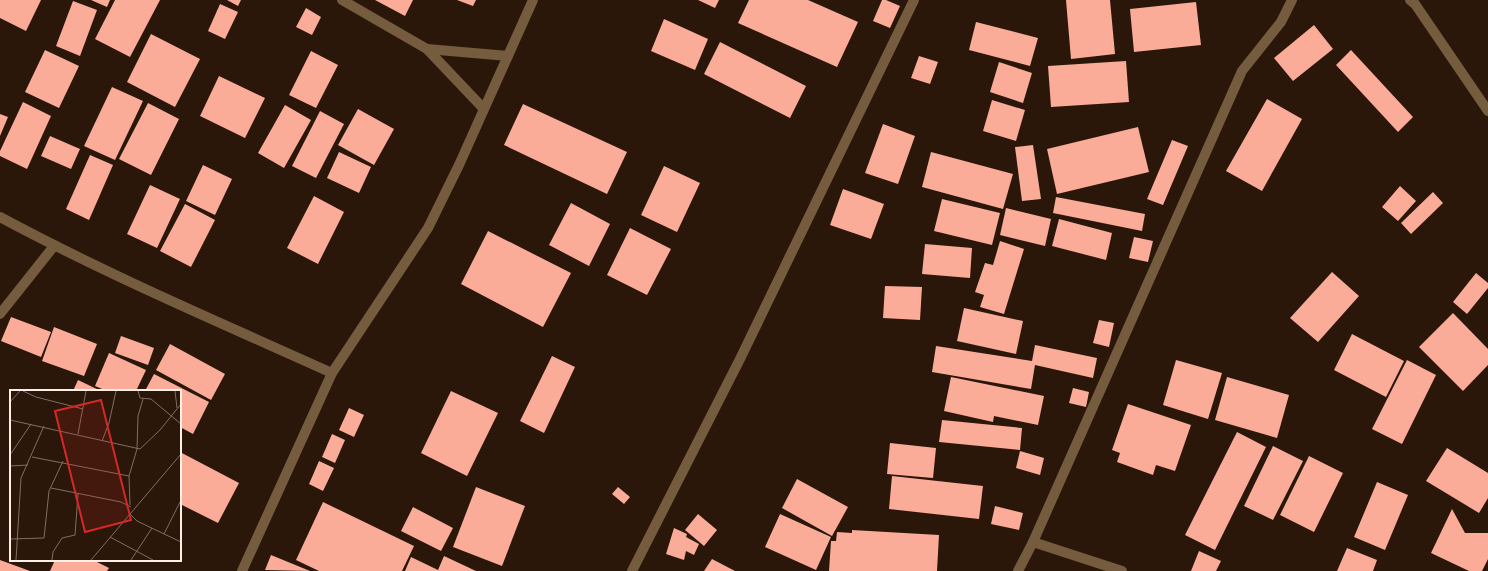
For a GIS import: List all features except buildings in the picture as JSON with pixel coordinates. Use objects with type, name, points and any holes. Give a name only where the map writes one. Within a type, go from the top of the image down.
[{"type":"street","points":[[342,0],[427,49],[483,108]]},
{"type":"street","points":[[242,571],[332,373],[428,228],[459,165],[483,108],[533,0]]},
{"type":"street","points":[[632,571],[740,359],[914,0]]},
{"type":"street","points":[[1018,571],[1033,542],[1242,71],[1281,22],[1292,0]]},
{"type":"street","points":[[1416,2],[1488,111]]},
{"type":"street","points":[[427,49],[508,56]]},
{"type":"street","points":[[0,217],[54,246],[332,373]]},
{"type":"street","points":[[0,314],[54,246]]},
{"type":"street","points":[[1033,542],[1122,571]]}]
